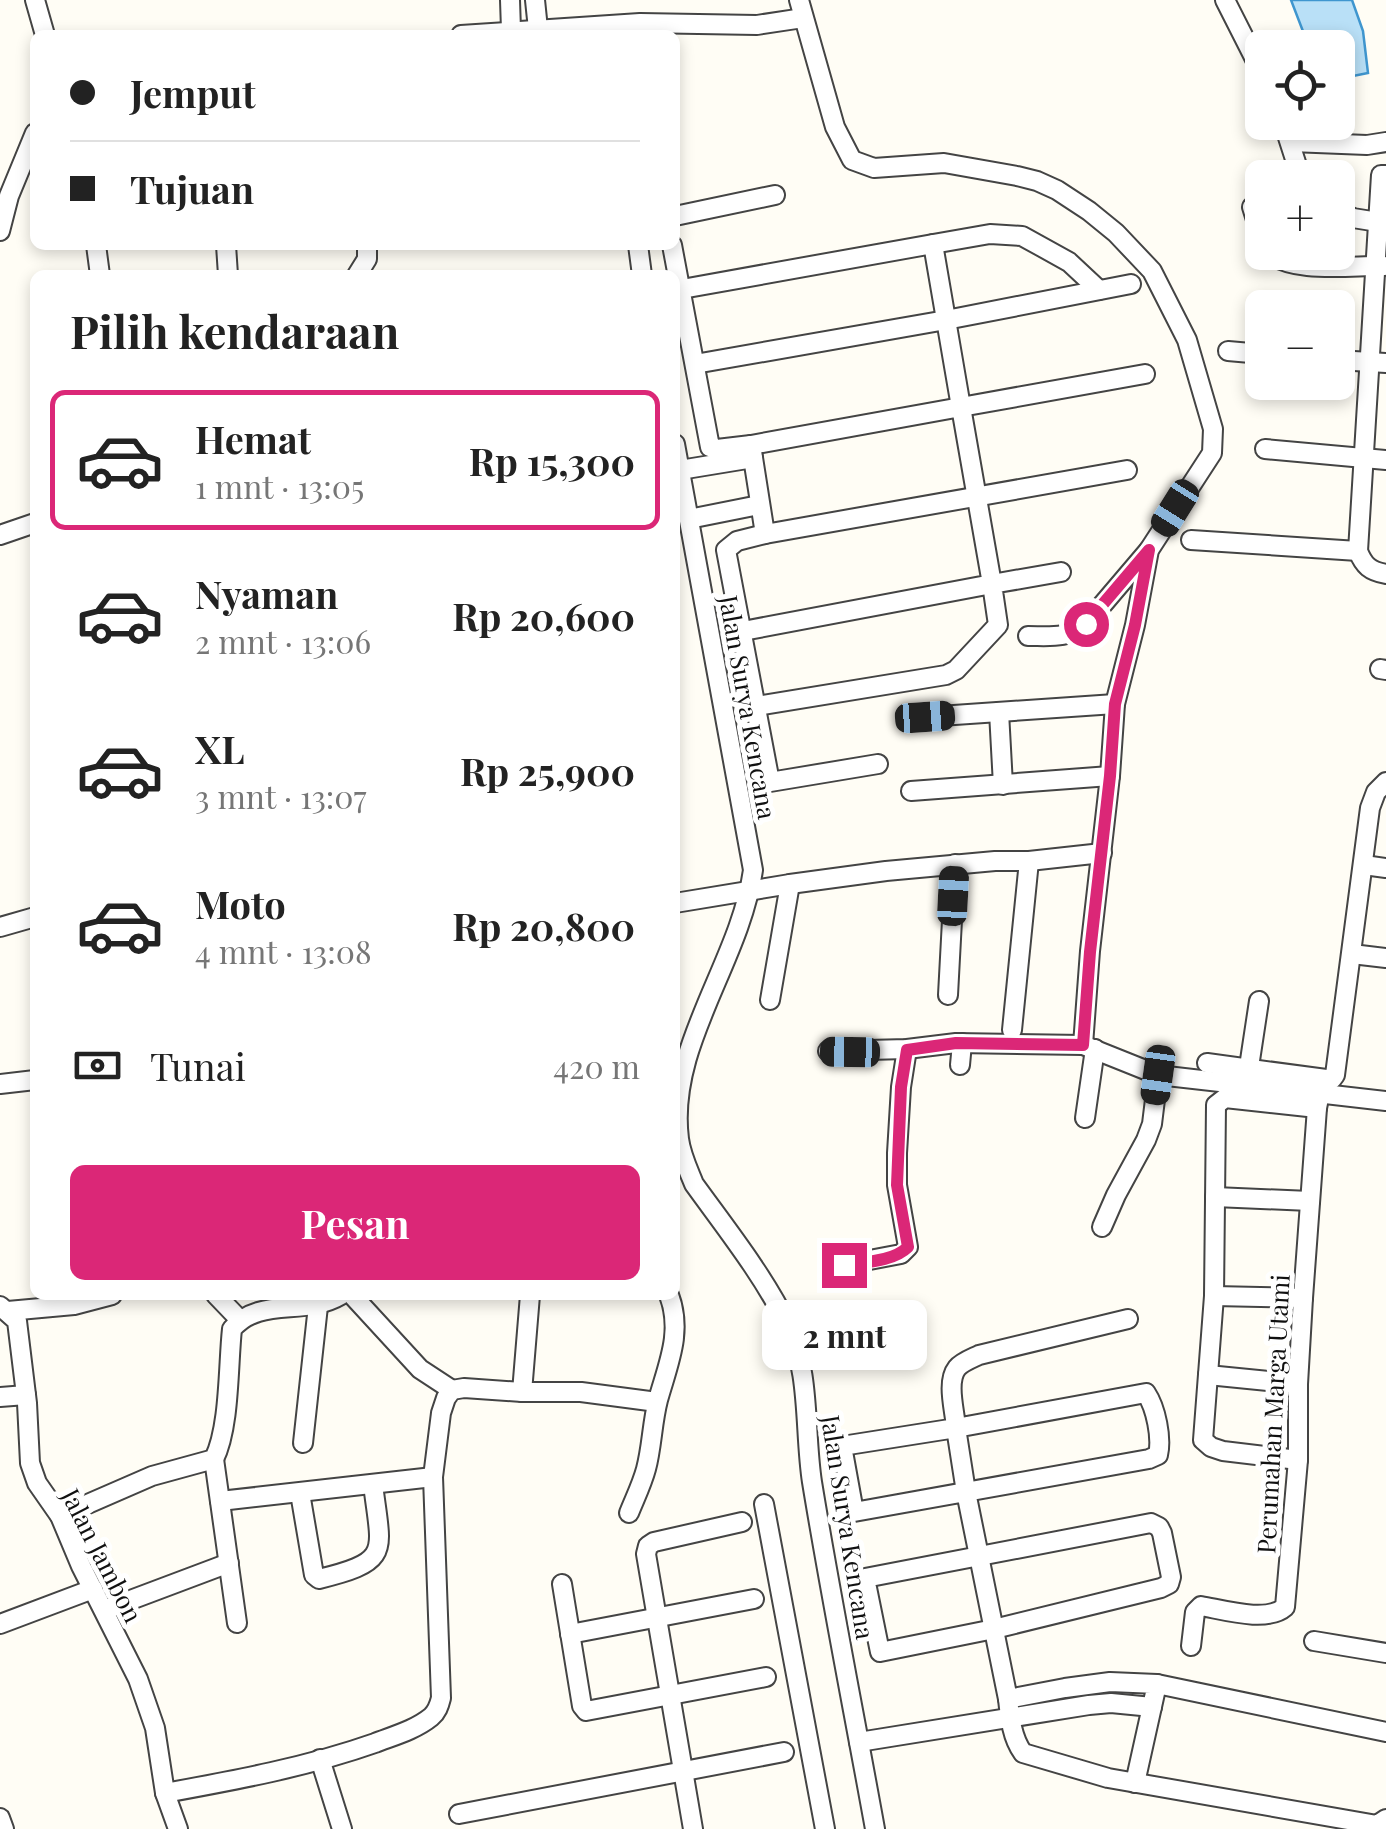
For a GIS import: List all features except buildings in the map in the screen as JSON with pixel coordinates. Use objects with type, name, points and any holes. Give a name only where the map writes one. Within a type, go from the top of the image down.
[{"type":"street","points":[[35,0],[44,30]]},
{"type":"street","points":[[510,0],[511,30]]},
{"type":"street","points":[[536,0],[541,30]]},
{"type":"street","points":[[1225,0],[1245,39]]},
{"type":"street","points":[[563,30],[640,23],[757,25],[801,9],[836,127],[852,160],[874,168],[944,162],[1037,181],[1090,211],[1152,271],[1186,340],[1213,429],[1212,453],[1149,550],[1086,624],[1064,636],[1028,636]]},
{"type":"street","points":[[1296,160],[1291,142],[1386,142]]},
{"type":"street","points":[[0,231],[30,143]]},
{"type":"street","points":[[1386,175],[1381,175],[1377,363],[1364,459],[1358,551],[1373,572],[1386,574]]},
{"type":"street","points":[[680,215],[774,196]]},
{"type":"street","points":[[1355,218],[1378,222]]},
{"type":"street","points":[[682,289],[990,234],[1022,236],[1069,262],[1099,290]]},
{"type":"street","points":[[757,706],[946,675],[956,670],[998,625],[933,244]]},
{"type":"street","points":[[680,280],[710,447],[752,451]]},
{"type":"street","points":[[695,364],[1131,284]]},
{"type":"street","points":[[1228,352],[1245,353]]},
{"type":"street","points":[[680,470],[961,407],[1145,374]]},
{"type":"street","points":[[1264,449],[1386,460]]},
{"type":"street","points":[[752,451],[765,534]]},
{"type":"street","name":"Jalan Surya Kencana","points":[[680,470],[752,870],[741,922],[686,1060],[680,1086]]},
{"type":"street","points":[[878,764],[770,782],[726,550],[738,541],[765,534],[1127,470]]},
{"type":"street","points":[[689,519],[759,505]]},
{"type":"street","points":[[0,535],[30,525]]},
{"type":"street","points":[[1192,540],[1358,551]]},
{"type":"street","points":[[1085,1118],[1115,704],[1149,550]]},
{"type":"street","points":[[743,631],[1061,572]]},
{"type":"street","points":[[925,717],[1115,704]]},
{"type":"street","points":[[999,712],[1002,785]]},
{"type":"street","points":[[911,791],[1110,776]]},
{"type":"street","points":[[1207,1062],[1326,1080],[1335,1075],[1370,808],[1376,792],[1386,782]]},
{"type":"street","points":[[680,903],[790,884],[954,864],[1030,861],[1102,852]]},
{"type":"street","points":[[1012,1030],[1030,861]]},
{"type":"street","points":[[948,996],[954,864]]},
{"type":"street","points":[[1364,865],[1386,868]]},
{"type":"street","points":[[770,1000],[790,884]]},
{"type":"street","points":[[0,927],[30,918]]},
{"type":"street","points":[[1352,954],[1386,958]]},
{"type":"street","points":[[1250,1068],[1259,1000]]},
{"type":"street","points":[[960,1065],[962,1043]]},
{"type":"street","points":[[828,1051],[907,1050],[962,1043],[1089,1047],[1158,1075],[1318,1100]]},
{"type":"street","points":[[844,1265],[902,1254],[908,1247],[897,1185],[901,1087],[907,1050]]},
{"type":"street","points":[[1102,1227],[1152,1124],[1158,1075]]},
{"type":"street","points":[[0,1084],[30,1081]]},
{"type":"street","points":[[1298,1460],[1222,1451],[1211,1448],[1204,1440],[1214,1296],[1216,1104],[1225,1098],[1386,1101]]},
{"type":"street","name":"Perumahan Marga Utami","points":[[1191,1646],[1194,1612],[1201,1606],[1264,1616],[1279,1613],[1285,1607],[1298,1460],[1298,1384],[1318,1100]]},
{"type":"street","name":"Jalan Surya Kencana","points":[[680,1144],[694,1184],[781,1314],[800,1360],[812,1479],[875,1829]]},
{"type":"street","points":[[1216,1197],[1310,1201]]},
{"type":"street","points":[[1214,1296],[1303,1298]]},
{"type":"street","points":[[4,1309],[74,1306],[95,1300]]},
{"type":"street","points":[[221,1300],[240,1320]]},
{"type":"street","points":[[237,1624],[214,1459],[226,1406],[232,1329],[240,1320],[261,1310],[318,1306],[331,1300]]},
{"type":"street","points":[[357,1300],[420,1369],[452,1390],[581,1392],[657,1402]]},
{"type":"street","points":[[522,1392],[530,1300]]},
{"type":"street","points":[[629,1512],[646,1469],[657,1402],[671,1362],[676,1324],[671,1300]]},
{"type":"street","points":[[302,1443],[318,1306]]},
{"type":"street","name":"Jalan Jambon","points":[[4,1309],[18,1321],[30,1463],[37,1483],[60,1516],[80,1566],[148,1704],[156,1728],[165,1793],[178,1829]]},
{"type":"street","points":[[1128,1320],[980,1355],[957,1368],[952,1381],[966,1492],[1017,1744],[1023,1753],[1108,1778],[1377,1825],[1386,1818]]},
{"type":"street","points":[[1208,1375],[1298,1384]]},
{"type":"street","points":[[165,1793],[350,1751],[410,1729],[432,1717],[438,1709],[442,1698],[434,1477],[441,1413],[452,1390]]},
{"type":"street","points":[[1146,1393],[1152,1400],[1160,1447],[1158,1455],[1149,1458],[854,1512],[842,1446],[956,1428],[1146,1393]]},
{"type":"street","points":[[0,1397],[26,1395]]},
{"type":"street","points":[[60,1516],[152,1476],[214,1459]]},
{"type":"street","points":[[220,1501],[434,1477]]},
{"type":"street","points":[[300,1493],[314,1575],[319,1579],[366,1565],[375,1558],[379,1536],[374,1484]]},
{"type":"street","points":[[764,1504],[825,1829]]},
{"type":"street","points":[[693,1829],[646,1554],[654,1542],[742,1522]]},
{"type":"street","points":[[1151,1523],[1159,1527],[1171,1577],[1169,1584],[994,1629],[880,1652],[866,1578],[1151,1523]]},
{"type":"street","points":[[104,1610],[228,1562]]},
{"type":"street","points":[[562,1584],[582,1706],[586,1711],[766,1677]]},
{"type":"street","points":[[0,1624],[93,1589]]},
{"type":"street","points":[[570,1634],[754,1599]]},
{"type":"street","points":[[1314,1642],[1386,1654]]},
{"type":"street","points":[[860,1742],[1009,1708],[1064,1688],[1110,1682],[1157,1684],[1386,1732]]},
{"type":"street","points":[[1135,1783],[1157,1684]]},
{"type":"street","points":[[1009,1708],[1111,1704],[1152,1707]]},
{"type":"street","points":[[459,1814],[784,1752]]},
{"type":"street","points":[[320,1760],[342,1829]]},
{"type":"street","points":[[0,1818],[4,1829]]},
{"type":"water","points":[[1291,0],[1352,0],[1363,31],[1368,73],[1355,76],[1355,30],[1302,30]]},
{"type":"route","points":[[844,1265],[902,1254],[908,1247],[897,1185],[901,1087],[907,1050],[956,1043],[1083,1045],[1115,704],[1149,550],[1086,624]]}]
